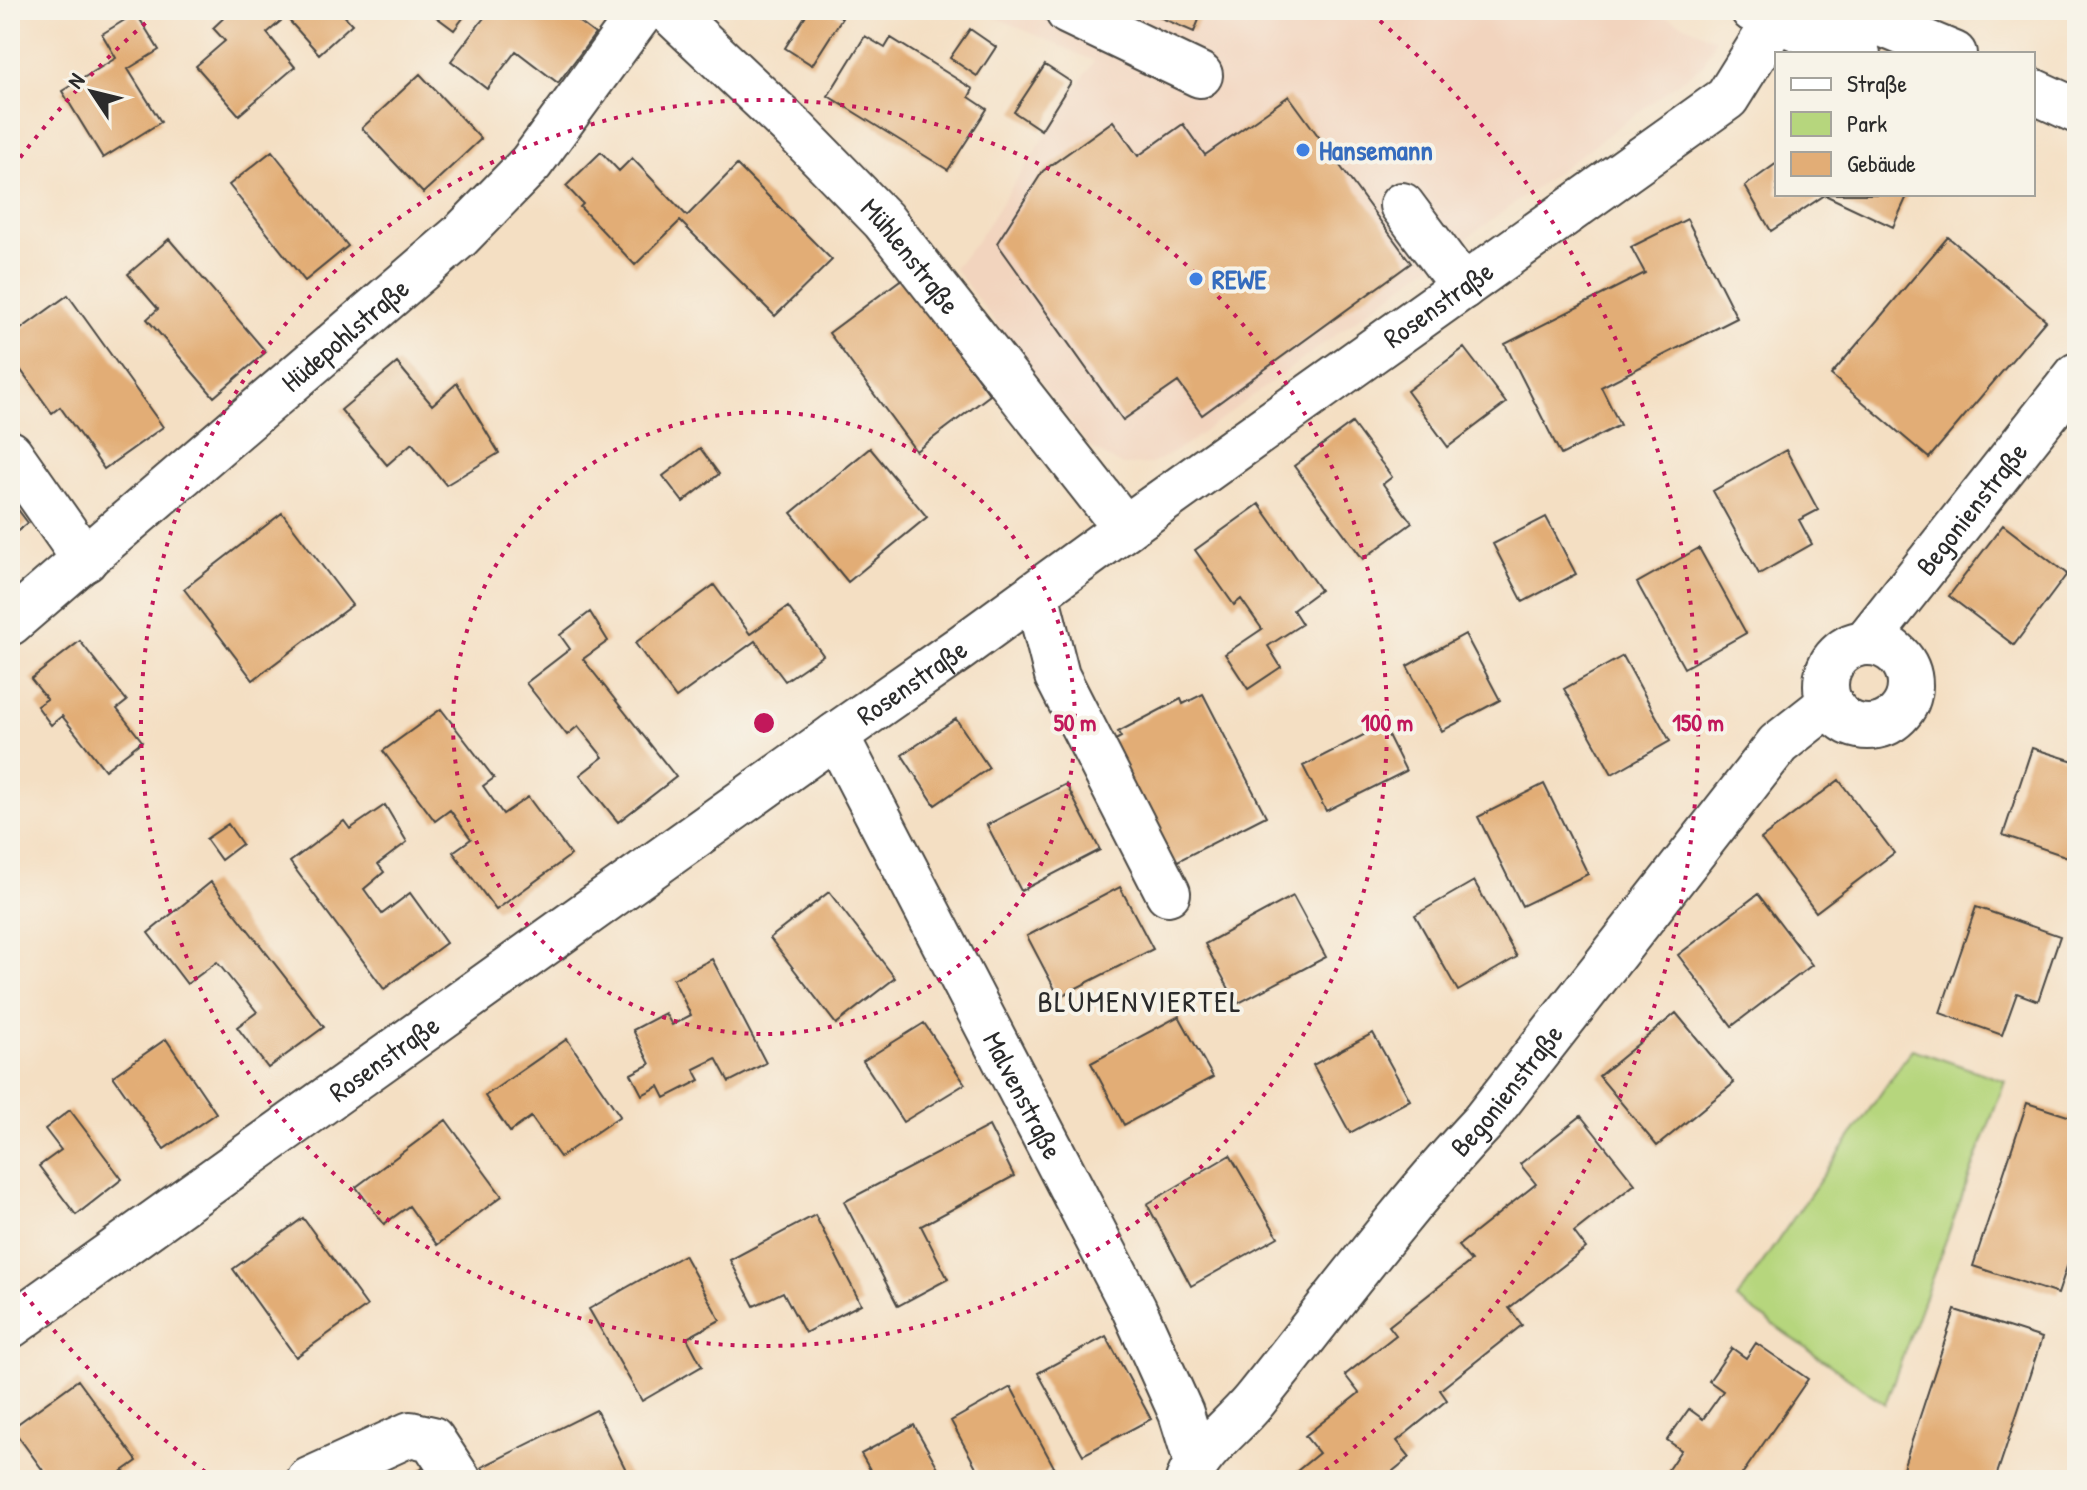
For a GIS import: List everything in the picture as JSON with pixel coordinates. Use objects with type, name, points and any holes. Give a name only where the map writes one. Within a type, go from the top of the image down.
[{"type":"street","name":"Hüdepohlstraße","points":[[10,623],[460,236],[531,163],[643,10]]},
{"type":"street","name":"Mühlenstraße","points":[[668,10],[795,130],[883,220],[1125,528]]},
{"type":"street","points":[[1848,10],[1949,52]]},
{"type":"street","points":[[1067,11],[1200,75]]},
{"type":"street","points":[[1771,13],[1854,52]]},
{"type":"street","name":"Rosenstraße","points":[[10,1326],[1727,98],[1771,13]]},
{"type":"street","points":[[1402,205],[1463,287]]},
{"type":"street","name":"Begonienstraße","points":[[1192,1470],[1242,1415],[1444,1164],[1483,1122],[1778,744],[1830,703],[1825,683],[1832,663],[1847,649],[1866,642],[2077,375]]},
{"type":"street","points":[[10,453],[85,560]]},
{"type":"street","points":[[1036,593],[1057,676],[1168,893]]},
{"type":"street","points":[[1830,703],[1843,720],[1862,727],[1883,725],[1900,714],[1910,695],[1908,669],[1891,649],[1866,642]]},
{"type":"street","name":"Malvenstraße","points":[[836,735],[1134,1309],[1181,1413],[1192,1470]]},
{"type":"street","points":[[309,1480],[410,1434],[432,1439],[459,1480]]},
{"type":"shaded area","points":[[979,10],[1653,10],[1715,39],[1704,64],[1183,447],[1151,464],[1121,465],[1090,447],[954,268],[976,242],[1094,61]]},
{"type":"green space","points":[[1912,1049],[2005,1081],[1885,1404],[1737,1299]]},
{"type":"building","points":[[232,10],[272,10],[282,20],[267,33],[295,67],[239,115],[196,66],[225,41],[213,28]]},
{"type":"building","points":[[294,10],[339,10],[352,24],[319,54],[286,17]]},
{"type":"building","points":[[427,10],[469,10],[454,30]]},
{"type":"building","points":[[490,10],[563,10],[595,34],[558,83],[516,51],[487,89],[451,61]]},
{"type":"building","points":[[809,10],[830,10],[842,18],[812,65],[785,48]]},
{"type":"building","points":[[1143,10],[1203,10],[1194,32]]},
{"type":"building","points":[[136,13],[159,50],[128,69],[161,122],[103,158],[62,91],[116,58],[102,34]]},
{"type":"building","points":[[970,29],[996,47],[977,76],[950,58]]},
{"type":"building","points":[[865,36],[885,48],[891,38],[973,89],[969,97],[987,109],[948,170],[828,96]]},
{"type":"building","points":[[1045,65],[1071,82],[1041,130],[1014,112]]},
{"type":"building","points":[[420,74],[481,139],[423,193],[362,128]]},
{"type":"building","points":[[1289,96],[1411,263],[1202,415],[1178,382],[1123,420],[997,243],[1043,171],[1113,121],[1138,156],[1183,124],[1205,155]]},
{"type":"building","points":[[272,151],[348,246],[305,281],[229,185]]},
{"type":"building","points":[[601,152],[619,171],[632,158],[687,216],[737,165],[832,260],[775,316],[680,221],[635,265],[580,207],[583,204],[566,186]]},
{"type":"building","points":[[1775,164],[1775,196],[1824,196],[1771,231],[1745,186]]},
{"type":"building","points":[[1827,196],[1907,196],[1893,227]]},
{"type":"building","points":[[1687,219],[1737,318],[1601,387],[1620,425],[1561,455],[1505,344],[1645,273],[1631,247]]},
{"type":"building","points":[[1948,237],[2046,320],[1929,458],[1831,375]]},
{"type":"building","points":[[169,239],[266,352],[214,397],[147,319],[158,309],[128,274]]},
{"type":"building","points":[[903,278],[990,395],[916,451],[829,333]]},
{"type":"building","points":[[68,295],[163,427],[104,469],[60,407],[52,413],[10,355],[10,337]]},
{"type":"building","points":[[1464,348],[1506,403],[1448,447],[1407,391]]},
{"type":"building","points":[[397,363],[432,405],[457,383],[499,453],[446,485],[412,443],[387,465],[341,410]]},
{"type":"building","points":[[1352,423],[1392,477],[1383,484],[1412,523],[1363,559],[1294,466]]},
{"type":"building","points":[[700,448],[719,474],[683,502],[663,476]]},
{"type":"building","points":[[870,448],[927,517],[848,582],[791,513]]},
{"type":"building","points":[[1786,450],[1818,510],[1799,520],[1812,544],[1759,574],[1713,491]]},
{"type":"building","points":[[10,499],[28,523],[10,537]]},
{"type":"building","points":[[1259,504],[1320,590],[1293,610],[1302,624],[1268,646],[1281,667],[1248,689],[1225,654],[1262,629],[1241,599],[1234,605],[1195,550]]},
{"type":"building","points":[[282,513],[352,605],[253,680],[184,589]]},
{"type":"building","points":[[1546,517],[1576,574],[1523,602],[1493,544]]},
{"type":"building","points":[[2003,525],[2067,574],[2014,645],[1949,596]]},
{"type":"building","points":[[1699,548],[1746,633],[1684,668],[1637,583]]},
{"type":"building","points":[[714,585],[750,634],[788,607],[823,655],[785,681],[755,641],[676,698],[635,643]]},
{"type":"building","points":[[590,612],[608,641],[583,659],[676,777],[618,822],[580,775],[603,757],[578,726],[567,735],[526,683],[570,649],[560,635]]},
{"type":"building","points":[[1465,634],[1500,700],[1442,731],[1407,666]]},
{"type":"building","points":[[80,641],[127,701],[117,709],[142,741],[105,770],[62,716],[51,725],[37,706],[47,699],[31,679]]},
{"type":"building","points":[[1623,656],[1670,741],[1612,774],[1564,689]]},
{"type":"building","points":[[1203,694],[1266,816],[1166,867],[1104,746],[1121,737],[1118,732],[1181,699],[1183,704]]},
{"type":"building","points":[[441,709],[494,778],[483,786],[503,814],[528,797],[571,855],[496,910],[453,852],[471,839],[450,810],[435,821],[383,751]]},
{"type":"building","points":[[956,719],[989,768],[935,805],[902,755]]},
{"type":"building","points":[[1383,725],[1406,771],[1326,811],[1303,766]]},
{"type":"building","points":[[2032,748],[2077,762],[2077,860],[2003,835]]},
{"type":"building","points":[[1839,780],[1894,853],[1816,912],[1761,839]]},
{"type":"building","points":[[1066,784],[1100,850],[1021,891],[987,825]]},
{"type":"building","points":[[1544,784],[1588,874],[1522,906],[1478,817]]},
{"type":"building","points":[[385,805],[407,842],[378,864],[384,872],[364,889],[382,914],[410,893],[446,943],[384,989],[290,862],[344,821],[350,829]]},
{"type":"building","points":[[228,824],[242,844],[221,860],[206,839]]},
{"type":"building","points":[[1474,881],[1517,957],[1458,991],[1415,915]]},
{"type":"building","points":[[211,882],[324,1027],[268,1068],[237,1027],[257,1012],[217,962],[187,984],[148,933]]},
{"type":"building","points":[[1120,887],[1153,949],[1059,997],[1027,936]]},
{"type":"building","points":[[829,892],[895,978],[836,1024],[770,938]]},
{"type":"building","points":[[1758,894],[1812,965],[1732,1026],[1678,955]]},
{"type":"building","points":[[1293,896],[1326,957],[1237,1004],[1205,944]]},
{"type":"building","points":[[1976,907],[2060,936],[2038,1001],[2017,993],[2002,1035],[1940,1013]]},
{"type":"building","points":[[712,959],[766,1063],[729,1082],[716,1058],[694,1069],[700,1080],[665,1098],[659,1086],[642,1095],[631,1074],[650,1064],[633,1030],[665,1013],[672,1025],[691,1015],[673,979]]},
{"type":"building","points":[[1676,1013],[1734,1083],[1657,1146],[1599,1076]]},
{"type":"building","points":[[1179,1016],[1213,1077],[1124,1125],[1091,1063]]},
{"type":"building","points":[[924,1023],[965,1084],[903,1122],[863,1061]]},
{"type":"building","points":[[1373,1033],[1410,1100],[1350,1133],[1313,1065]]},
{"type":"building","points":[[166,1039],[216,1113],[164,1149],[113,1076]]},
{"type":"building","points":[[567,1039],[620,1116],[560,1157],[531,1117],[510,1132],[485,1096]]},
{"type":"building","points":[[2027,1103],[2077,1119],[2077,1236],[2058,1294],[1973,1266]]},
{"type":"building","points":[[70,1110],[122,1179],[76,1215],[39,1166],[61,1150],[45,1129]]},
{"type":"building","points":[[1581,1116],[1635,1184],[1574,1232],[1586,1248],[1509,1308],[1522,1325],[1440,1390],[1447,1400],[1397,1441],[1410,1457],[1382,1480],[1286,1480],[1319,1453],[1305,1436],[1359,1393],[1345,1375],[1396,1335],[1389,1326],[1471,1261],[1458,1246],[1536,1184],[1520,1164]]},
{"type":"building","points":[[446,1120],[502,1196],[437,1245],[409,1206],[384,1224],[356,1187]]},
{"type":"building","points":[[989,1126],[1014,1176],[921,1226],[948,1279],[898,1306],[844,1202]]},
{"type":"building","points":[[1230,1155],[1278,1237],[1191,1286],[1147,1204]]},
{"type":"building","points":[[815,1215],[861,1304],[805,1333],[783,1292],[754,1306],[730,1260]]},
{"type":"building","points":[[303,1218],[367,1306],[296,1357],[233,1269]]},
{"type":"building","points":[[684,1255],[720,1320],[687,1338],[702,1366],[642,1401],[589,1309]]},
{"type":"building","points":[[1955,1310],[2042,1338],[1995,1480],[1921,1480],[1901,1474]]},
{"type":"building","points":[[1106,1336],[1151,1419],[1083,1455],[1038,1373]]},
{"type":"building","points":[[1756,1343],[1808,1379],[1786,1411],[1738,1480],[1661,1480],[1681,1450],[1667,1440],[1689,1409],[1703,1419],[1723,1391],[1709,1381],[1732,1348],[1746,1358]]},
{"type":"building","points":[[78,1380],[137,1461],[110,1480],[50,1480],[12,1428]]},
{"type":"building","points":[[1011,1387],[1054,1467],[1031,1480],[983,1480],[951,1421]]},
{"type":"building","points":[[596,1410],[631,1480],[489,1480],[482,1467]]},
{"type":"building","points":[[914,1425],[945,1480],[876,1480],[861,1454]]},
{"type":"building","points":[[434,1462],[443,1480],[400,1480]]},
{"type":"place","name":"Hansemann","points":[[1303,150]]},
{"type":"place","name":"REWE","points":[[1196,279]]},
{"type":"district","name":"BLUMENVIERTEL","points":[[1140,1001]]}]
